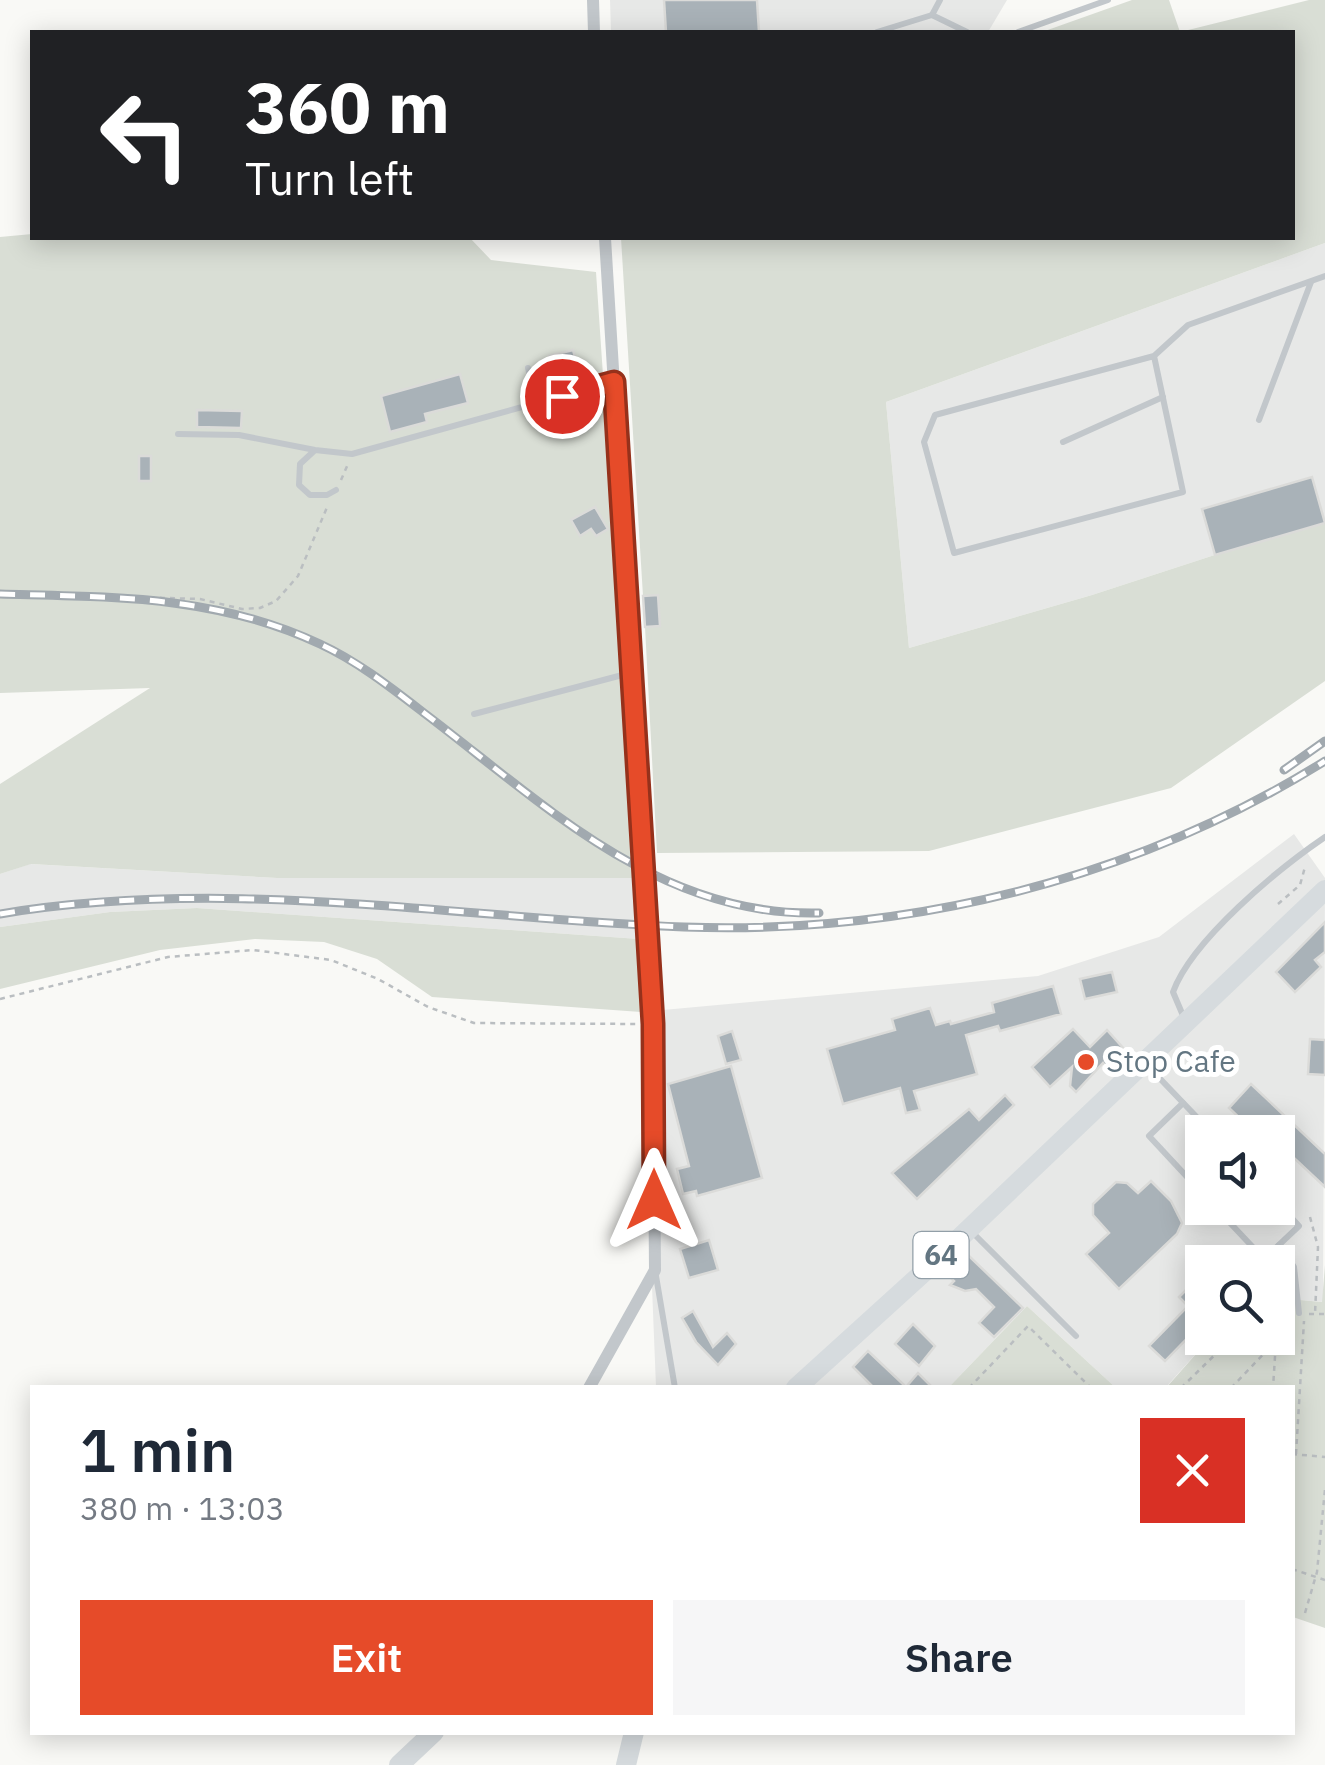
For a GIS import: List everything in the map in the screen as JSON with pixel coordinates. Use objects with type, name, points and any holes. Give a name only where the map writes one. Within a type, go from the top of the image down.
[{"type":"main road","name":"64","points":[[799,1385],[1321,892]]},
{"type":"main road","points":[[399,1765],[431,1735]]},
{"type":"main road","points":[[626,1765],[633,1735]]},
{"type":"street","points":[[593,0],[594,30]]},
{"type":"street","points":[[591,1385],[654,1270],[653,1024],[606,240]]},
{"type":"lane","points":[[932,15],[940,0]]},
{"type":"lane","points":[[1024,30],[1108,0]]},
{"type":"lane","points":[[883,30],[932,15],[963,30]]},
{"type":"lane","points":[[1154,356],[1183,492],[954,553],[924,442],[935,415],[1154,356],[1188,325],[1325,276]]},
{"type":"lane","points":[[1259,420],[1311,281]]},
{"type":"lane","points":[[528,368],[536,402]]},
{"type":"lane","points":[[178,434],[240,435],[352,454],[614,382]]},
{"type":"lane","points":[[1063,442],[1162,397]]},
{"type":"lane","points":[[315,450],[300,464],[299,485],[310,495],[336,490]]},
{"type":"lane","points":[[474,714],[631,672]]},
{"type":"lane","points":[[1187,1022],[1174,1001],[1178,979],[1215,930],[1325,837]]},
{"type":"lane","points":[[1145,1062],[1195,1115]]},
{"type":"lane","points":[[1183,1103],[1148,1136],[1185,1175]]},
{"type":"lane","points":[[1232,1225],[1264,1258],[1299,1226],[1295,1222]]},
{"type":"lane","points":[[968,1229],[1076,1336]]},
{"type":"lane","points":[[1279,1244],[1294,1267],[1299,1313]]},
{"type":"lane","points":[[654,1270],[674,1385]]},
{"type":"path","points":[[0,593],[200,599],[242,610],[276,602],[298,576],[352,454]]},
{"type":"path","points":[[1278,904],[1300,885],[1312,846]]},
{"type":"path","points":[[0,999],[168,958],[253,950],[332,960],[378,979],[428,1007],[474,1023],[653,1024]]},
{"type":"path","points":[[1310,1217],[1318,1247],[1316,1314]]},
{"type":"path","points":[[1295,1318],[1299,1313]]},
{"type":"path","points":[[1295,1426],[1299,1313]]},
{"type":"path","points":[[973,1385],[1028,1326],[1087,1385]]},
{"type":"path","points":[[1184,1385],[1215,1355]]},
{"type":"path","points":[[1234,1385],[1263,1355]]},
{"type":"path","points":[[1274,1385],[1275,1355]]},
{"type":"path","points":[[1295,1454],[1325,1457]]},
{"type":"path","points":[[1305,1614],[1323,1544],[1325,1488]]},
{"type":"path","points":[[1295,1570],[1325,1580]]},
{"type":"shaded area","points":[[610,0],[1007,0],[989,30],[611,30]]},
{"type":"shaded area","points":[[1132,0],[1169,0],[1179,30],[1048,30]]},
{"type":"shaded area","points":[[1309,0],[1325,0],[1325,243],[886,402],[909,648],[1092,595],[1325,519],[1325,681],[1171,788],[929,851],[657,853],[645,627],[660,626],[658,595],[643,596],[621,240],[1295,240],[1295,30],[1188,30]]},
{"type":"shaded area","points":[[30,234],[30,240],[472,240],[491,260],[596,272],[637,878],[277,878],[31,864],[0,874],[0,784],[150,688],[0,693],[0,237]]},
{"type":"shaded area","points":[[1325,243],[1325,519],[1092,595],[909,648],[886,402]]},
{"type":"shaded area","points":[[1294,834],[1325,878],[1323,1302],[1295,1300],[1295,1245],[1185,1245],[1185,1355],[1195,1355],[1168,1385],[1113,1385],[1027,1306],[951,1385],[656,1385],[641,1012],[1038,976],[1159,937]]},
{"type":"shaded area","points":[[30,864],[277,878],[637,878],[639,939],[197,908],[110,912],[0,927],[0,874]]},
{"type":"shaded area","points":[[197,908],[639,939],[641,1012],[432,997],[377,959],[324,942],[255,939],[160,950],[0,989],[0,927],[110,912]]},
{"type":"shaded area","points":[[1325,1265],[1325,1628],[1295,1618],[1295,1385],[1169,1385],[1195,1355],[1295,1355],[1295,1300],[1322,1302]]},
{"type":"shaded area","points":[[1027,1306],[1113,1385],[951,1385]]},
{"type":"building","points":[[664,0],[757,0],[759,30],[666,30]]},
{"type":"building","points":[[573,350],[582,383],[565,388],[562,373],[554,375],[549,356]]},
{"type":"building","points":[[460,374],[468,403],[425,414],[427,422],[390,432],[381,396]]},
{"type":"building","points":[[197,410],[242,411],[241,428],[197,427]]},
{"type":"building","points":[[139,456],[151,456],[151,481],[139,481]]},
{"type":"building","points":[[1312,477],[1325,523],[1215,555],[1202,509]]},
{"type":"building","points":[[595,507],[608,529],[596,536],[591,529],[580,536],[571,520]]},
{"type":"building","points":[[658,595],[660,626],[645,627],[643,596]]},
{"type":"building","points":[[1325,922],[1325,952],[1315,960],[1321,967],[1295,992],[1276,972]]},
{"type":"building","points":[[1112,972],[1117,992],[1085,999],[1080,979]]},
{"type":"building","points":[[1053,986],[1061,1014],[1000,1031],[998,1026],[966,1035],[977,1074],[914,1091],[920,1110],[906,1113],[900,1088],[843,1104],[827,1049],[895,1030],[892,1019],[930,1008],[936,1025],[950,1021],[951,1024],[994,1012],[992,1003]]},
{"type":"building","points":[[1073,1029],[1090,1047],[1107,1030],[1124,1049],[1106,1067],[1103,1063],[1076,1092],[1070,1086],[1072,1067],[1050,1087],[1032,1067]]},
{"type":"building","points":[[732,1031],[741,1060],[726,1064],[718,1036]]},
{"type":"building","points":[[1310,1039],[1325,1040],[1325,1075],[1308,1074]]},
{"type":"building","points":[[731,1066],[762,1178],[697,1196],[696,1191],[683,1194],[677,1169],[689,1166],[668,1084]]},
{"type":"building","points":[[1251,1084],[1284,1115],[1236,1115],[1229,1108]]},
{"type":"building","points":[[1005,1095],[1014,1105],[917,1199],[892,1173],[969,1109],[979,1120]]},
{"type":"building","points":[[1295,1126],[1325,1154],[1325,1187],[1295,1159]]},
{"type":"building","points":[[1151,1181],[1171,1201],[1182,1223],[1177,1234],[1119,1289],[1086,1254],[1109,1233],[1093,1215],[1093,1204],[1116,1182],[1127,1183],[1138,1193]]},
{"type":"building","points":[[709,1240],[718,1270],[689,1278],[680,1249]]},
{"type":"building","points":[[969,1256],[1023,1308],[994,1337],[979,1323],[994,1307],[976,1289],[965,1291],[950,1285],[954,1281],[949,1276]]},
{"type":"building","points":[[1185,1309],[1185,1340],[1165,1361],[1149,1346]]},
{"type":"building","points":[[693,1311],[713,1347],[727,1333],[736,1344],[718,1365],[696,1342],[682,1318]]},
{"type":"building","points":[[913,1324],[935,1346],[919,1366],[895,1344]]},
{"type":"building","points":[[868,1351],[904,1385],[871,1385],[853,1367]]},
{"type":"building","points":[[918,1373],[930,1385],[908,1385]]},
{"type":"railway","points":[[0,594],[163,602],[203,607],[281,628],[362,668],[561,818],[656,876],[707,896],[761,909],[819,913]]},
{"type":"railway","points":[[1284,770],[1325,741]]},
{"type":"railway","points":[[0,914],[86,903],[257,899],[684,927],[852,921],[1017,892],[1097,868],[1252,803],[1325,761]]},
{"type":"place","name":"Stop Cafe","points":[[1086,1062]]},
{"type":"route","points":[[562,396],[614,382],[653,1024],[654,1200]]}]
